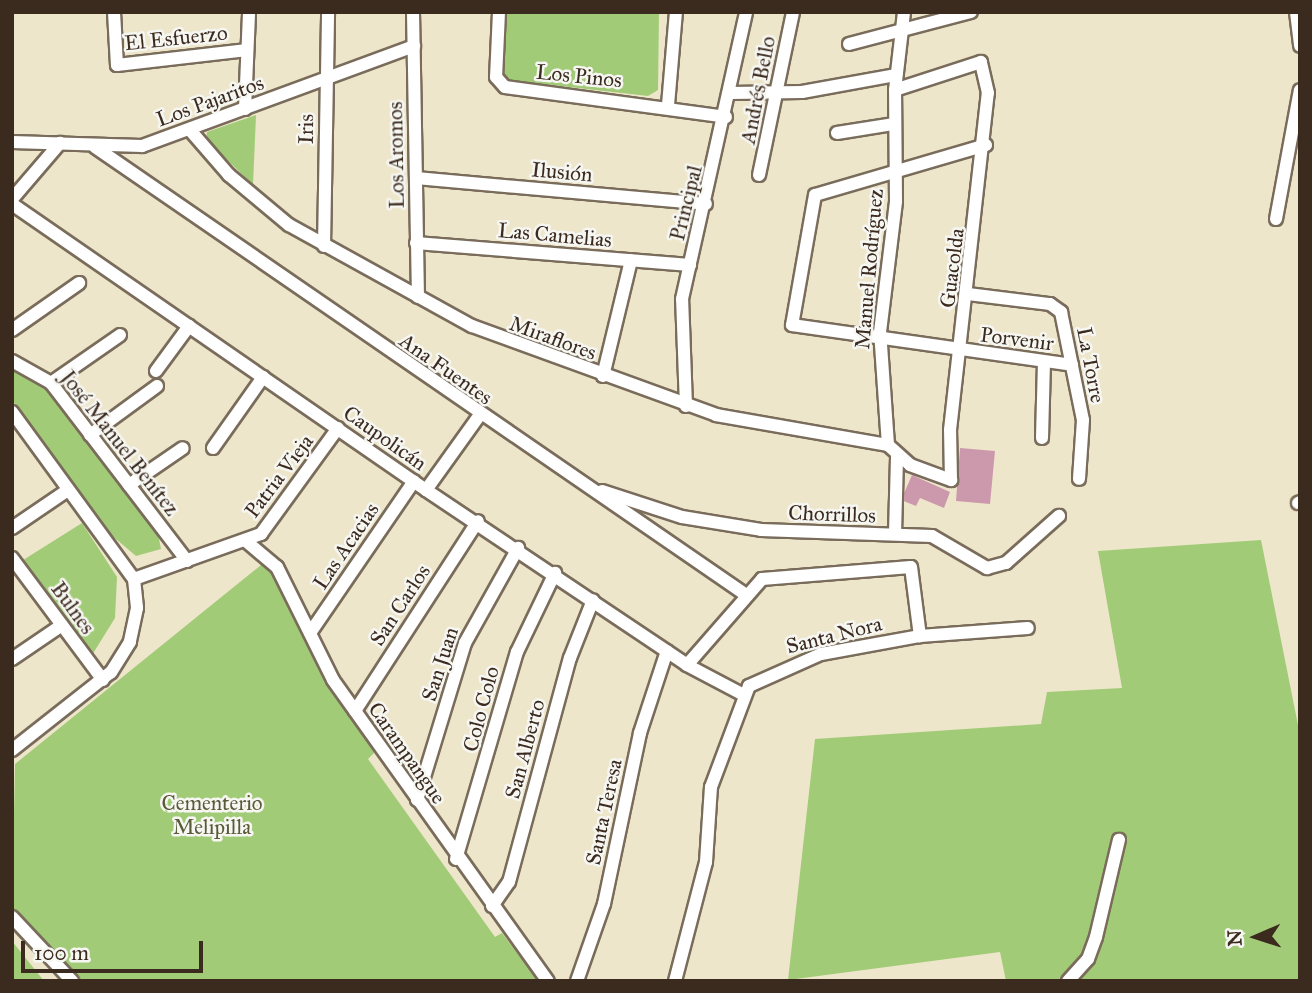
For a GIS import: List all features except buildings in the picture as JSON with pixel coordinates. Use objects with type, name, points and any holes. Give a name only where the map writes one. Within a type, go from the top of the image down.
[{"type":"street","name":"El Esfuerzo","points":[[114,12],[113,55],[125,67],[247,50]]},
{"type":"street","points":[[245,109],[249,12]]},
{"type":"street","name":"Iris","points":[[324,246],[328,12]]},
{"type":"street","name":"Los Aromos","points":[[414,12],[418,297]]},
{"type":"street","name":"Los Pinos","points":[[499,12],[496,73],[502,85],[668,104],[726,117]]},
{"type":"street","points":[[668,104],[676,12]]},
{"type":"street","name":"Principal","points":[[686,406],[682,299],[726,117],[746,12]]},
{"type":"street","name":"Andrés Bello","points":[[759,175],[793,12]]},
{"type":"street","name":"Manuel Rodríguez","points":[[888,445],[880,342],[895,172],[895,75],[904,12]]},
{"type":"street","points":[[849,44],[971,12]]},
{"type":"street","points":[[1296,12],[1300,46]]},
{"type":"street","name":"Los Pajaritos","points":[[12,142],[124,149],[190,130],[414,46]]},
{"type":"street","name":"Guacolda","points":[[894,90],[981,62],[989,105],[960,352],[951,480],[897,456]]},
{"type":"street","points":[[730,93],[776,94],[895,75]]},
{"type":"street","points":[[1276,219],[1300,90]]},
{"type":"street","points":[[838,134],[894,124]]},
{"type":"street","name":"Miraflores","points":[[190,130],[250,195],[324,246],[501,339],[686,406],[888,445]]},
{"type":"street","points":[[12,202],[60,143]]},
{"type":"street","points":[[895,172],[986,145]]},
{"type":"street","name":"Ana Fuentes","points":[[95,147],[479,416],[747,595]]},
{"type":"street","points":[[124,149],[127,170]]},
{"type":"street","name":"Porvenir","points":[[895,172],[815,195],[792,325],[880,342],[1072,365]]},
{"type":"street","name":"Ilusión","points":[[416,178],[706,204]]},
{"type":"street","name":"Caupolicán","points":[[12,202],[426,490],[478,520],[687,664],[742,694]]},
{"type":"street","name":"Las Camelias","points":[[416,243],[690,265]]},
{"type":"street","points":[[603,376],[631,260]]},
{"type":"street","points":[[12,330],[79,283]]},
{"type":"street","name":"La Torre","points":[[968,294],[1057,307],[1072,365],[1084,436],[1079,479]]},
{"type":"street","points":[[156,371],[189,326]]},
{"type":"street","points":[[51,383],[120,335]]},
{"type":"street","name":"José Manuel Benítez","points":[[12,361],[51,383],[187,561]]},
{"type":"street","points":[[1042,438],[1044,363]]},
{"type":"street","points":[[213,448],[263,377]]},
{"type":"street","points":[[90,435],[157,386]]},
{"type":"street","points":[[12,412],[134,579],[133,632],[103,680],[12,750]]},
{"type":"street","points":[[426,490],[479,416]]},
{"type":"street","name":"Patria Vieja","points":[[247,542],[271,524],[338,428]]},
{"type":"street","points":[[888,445],[897,456],[895,534]]},
{"type":"street","points":[[128,485],[183,448]]},
{"type":"street","name":"Las Acacias","points":[[310,633],[414,481]]},
{"type":"street","name":"Chorrillos","points":[[582,483],[662,511],[732,526],[942,539],[975,564],[992,568],[1059,516]]},
{"type":"street","points":[[12,528],[68,490]]},
{"type":"street","name":"San Carlos","points":[[355,711],[478,520]]},
{"type":"street","points":[[134,579],[247,542]]},
{"type":"street","name":"Carampangue","points":[[247,542],[277,567],[310,633],[355,711],[456,859],[548,981]]},
{"type":"street","name":"San Juan","points":[[417,800],[465,643],[518,548]]},
{"type":"street","name":"Bulnes","points":[[12,558],[103,680]]},
{"type":"street","points":[[687,664],[762,579],[911,567],[920,636]]},
{"type":"street","name":"Colo Colo","points":[[456,859],[517,652],[555,573]]},
{"type":"street","name":"San Alberto","points":[[492,906],[509,882],[570,658],[593,600]]},
{"type":"street","points":[[12,659],[62,625]]},
{"type":"street","name":"Santa Nora","points":[[742,694],[799,661],[920,636],[1028,628]]},
{"type":"street","name":"Santa Teresa","points":[[577,981],[604,904],[640,733],[667,651]]},
{"type":"street","points":[[675,981],[706,862],[710,787],[742,694]]},
{"type":"street","points":[[1068,981],[1088,959],[1096,937],[1119,840]]},
{"type":"street","points":[[12,917],[72,981]]},
{"type":"green space","points":[[508,12],[659,12],[658,90],[648,96],[507,80],[500,74],[502,15]]},
{"type":"green space","points":[[256,115],[253,185],[206,139],[207,132]]},
{"type":"green space","points":[[12,366],[41,383],[79,427],[158,534],[161,549],[136,556],[110,534],[12,400]]},
{"type":"green space","points":[[82,523],[117,577],[115,618],[89,660],[20,562]]},
{"type":"green space","points":[[1261,540],[1300,735],[1300,981],[1006,981],[1000,952],[788,980],[815,739],[1041,724],[1047,692],[1122,688],[1098,551]]},
{"type":"green space","name":"Cementerio Melipilla","points":[[266,561],[318,668],[377,750],[368,759],[495,937],[502,933],[538,981],[65,981],[12,912],[15,764]]},
{"type":"green space","points":[[12,941],[44,981],[12,981]]}]
